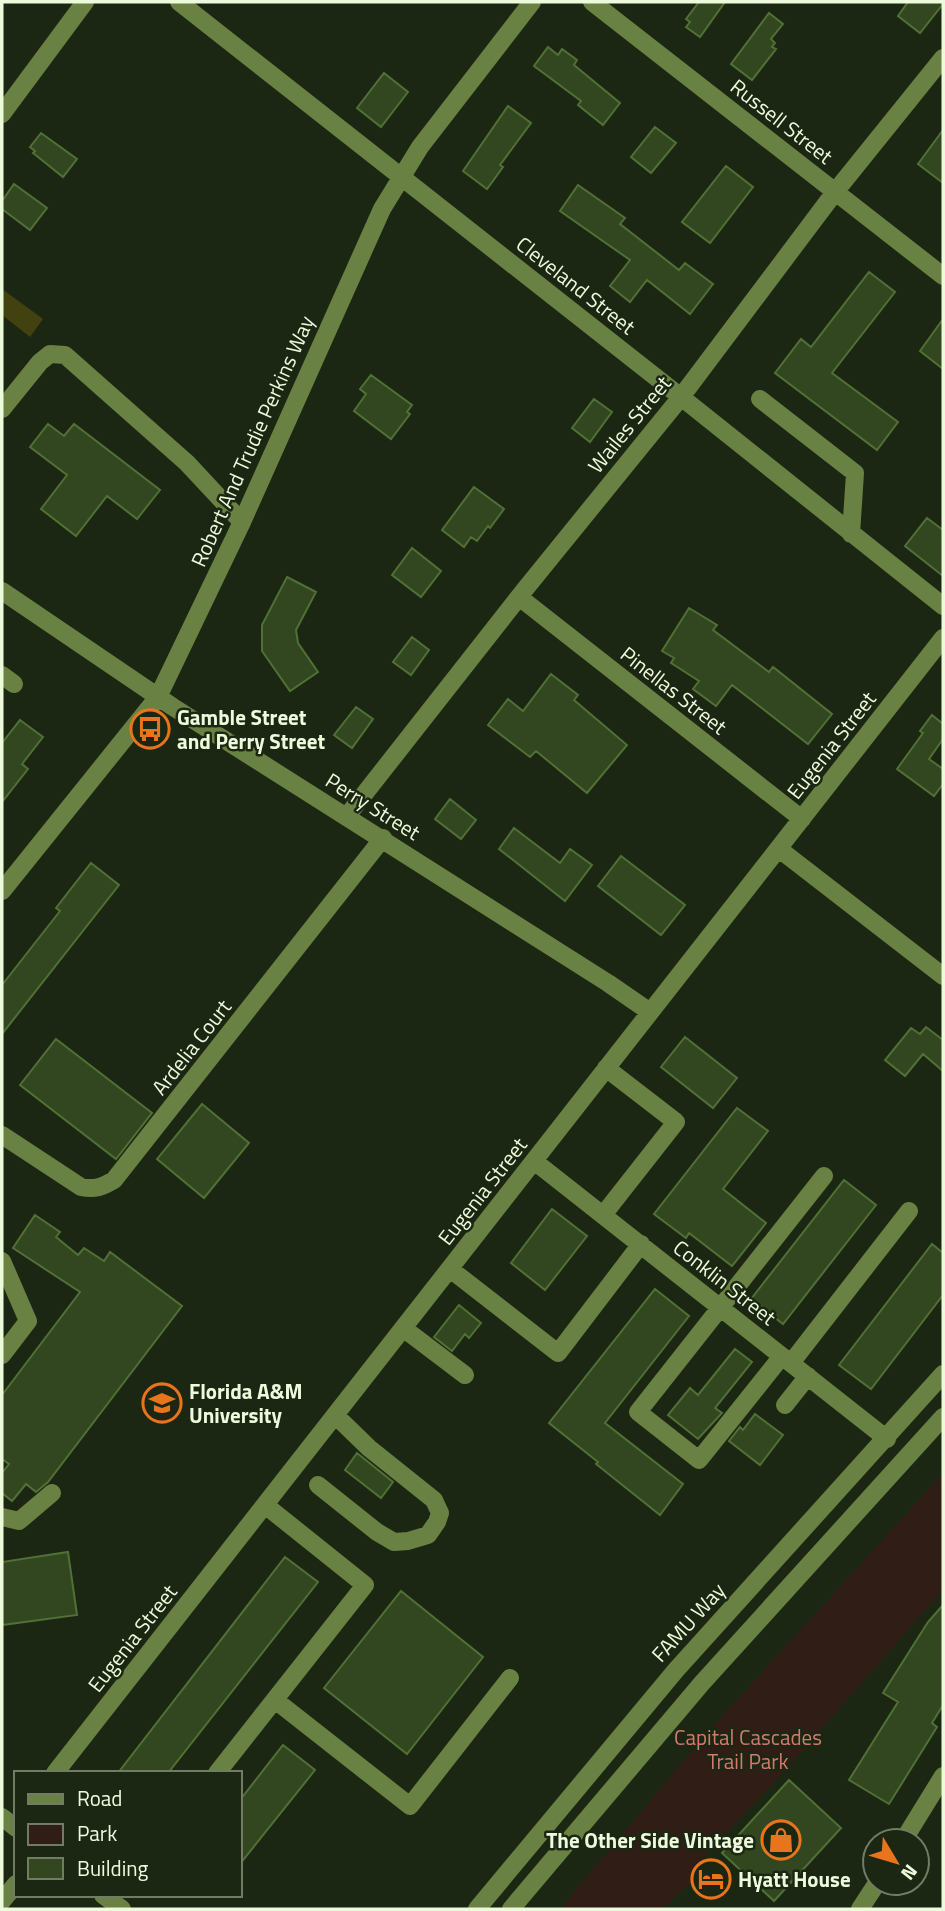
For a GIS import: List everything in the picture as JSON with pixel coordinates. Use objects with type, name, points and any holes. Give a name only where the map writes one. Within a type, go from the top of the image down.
[{"type":"street","points":[[2,114],[85,2]]},
{"type":"street","name":"Cleveland Street","points":[[179,2],[943,606]]},
{"type":"street","name":"Robert And Trudie Perkins Way","points":[[2,891],[158,697],[242,522],[382,209],[420,147],[532,2]]},
{"type":"street","name":"Russell Street","points":[[592,2],[943,276]]},
{"type":"street","name":"Wailes Street","points":[[347,816],[681,397],[835,192],[943,58]]},
{"type":"street","points":[[2,409],[40,362],[50,354],[65,355],[187,463],[242,522]]},
{"type":"street","points":[[760,399],[855,473],[851,534]]},
{"type":"street","name":"Perry Street","points":[[2,591],[158,697],[383,838],[625,993],[650,1012]]},
{"type":"street","name":"Pinellas Street","points":[[519,597],[802,819]]},
{"type":"street","name":"Eugenia Street","points":[[57,1771],[942,641]]},
{"type":"street","name":"Ardelia Court","points":[[2,1135],[81,1186],[101,1188],[114,1180],[383,838]]},
{"type":"street","points":[[779,849],[943,976]]},
{"type":"street","points":[[603,1215],[676,1122],[607,1069]]},
{"type":"street","name":"Conklin Street","points":[[534,1161],[887,1439]]},
{"type":"street","points":[[824,1177],[638,1412],[699,1460],[909,1212]]},
{"type":"street","points":[[450,1269],[558,1353],[640,1244]]},
{"type":"street","points":[[2,1261],[28,1321],[2,1356]]},
{"type":"street","points":[[403,1328],[465,1375]]},
{"type":"street","name":"FAMU Way","points":[[477,1909],[676,1670],[943,1374]]},
{"type":"street","points":[[785,1405],[807,1376]]},
{"type":"street","points":[[318,1485],[377,1532],[394,1542],[428,1535],[440,1513],[434,1500],[369,1448],[335,1415]]},
{"type":"street","points":[[511,1909],[702,1683],[943,1417]]},
{"type":"street","points":[[2,1517],[19,1521],[52,1493]]},
{"type":"street","points":[[219,1771],[365,1585],[265,1505]]},
{"type":"street","points":[[275,1700],[410,1806],[510,1678]]},
{"type":"street","points":[[912,1827],[943,1776]]},
{"type":"street","points":[[2,1901],[14,1886]]},
{"type":"street","points":[[106,1897],[122,1909]]},
{"type":"green space","name":"Capital Cascades Trail Park","points":[[943,1473],[943,1590],[794,1760],[703,1858],[710,1864],[662,1909],[560,1909],[704,1736]]},
{"type":"shaded area","points":[[2,289],[43,319],[30,337],[2,315]]},
{"type":"building","points":[[699,2],[725,2],[700,37],[686,27],[690,22],[686,19]]},
{"type":"building","points":[[908,2],[943,4],[920,33],[898,16]]},
{"type":"building","points":[[769,13],[783,24],[771,39],[775,43],[772,47],[776,49],[752,80],[731,64]]},
{"type":"building","points":[[548,47],[558,55],[562,49],[577,60],[574,65],[620,103],[603,125],[578,105],[581,101],[534,66]]},
{"type":"building","points":[[384,73],[408,92],[381,127],[357,108]]},
{"type":"building","points":[[508,106],[531,123],[500,165],[503,167],[487,189],[463,171]]},
{"type":"building","points":[[655,127],[676,143],[651,173],[631,157]]},
{"type":"building","points":[[943,130],[943,183],[918,164]]},
{"type":"building","points":[[41,133],[77,159],[63,177],[33,153],[35,151],[30,147]]},
{"type":"building","points":[[726,166],[753,187],[710,243],[682,222]]},
{"type":"building","points":[[14,184],[47,208],[30,230],[2,209],[2,201]]},
{"type":"building","points":[[578,185],[625,218],[620,224],[679,270],[685,263],[713,284],[690,314],[647,280],[630,302],[610,286],[630,260],[560,211]]},
{"type":"building","points":[[869,272],[895,292],[832,373],[898,422],[877,450],[775,373],[801,339],[811,347]]},
{"type":"building","points":[[943,319],[943,369],[920,351]]},
{"type":"building","points":[[371,375],[412,405],[407,412],[410,414],[391,439],[354,411],[366,394],[360,389]]},
{"type":"building","points":[[594,399],[612,412],[590,442],[572,428]]},
{"type":"building","points":[[48,424],[64,436],[74,424],[160,490],[137,519],[107,496],[76,536],[41,509],[67,475],[30,447]]},
{"type":"building","points":[[474,487],[504,509],[477,541],[471,537],[464,547],[442,530]]},
{"type":"building","points":[[927,518],[943,530],[943,576],[905,546]]},
{"type":"building","points":[[412,548],[441,571],[421,597],[392,575]]},
{"type":"building","points":[[287,577],[316,592],[296,630],[298,643],[318,672],[290,691],[262,651],[262,625]]},
{"type":"building","points":[[689,608],[717,625],[713,630],[769,672],[773,667],[832,714],[808,744],[732,685],[716,706],[693,689],[699,681],[671,663],[674,658],[662,651]]},
{"type":"building","points":[[412,637],[429,650],[411,675],[393,662]]},
{"type":"building","points":[[551,674],[578,695],[574,700],[627,745],[587,793],[536,751],[530,757],[488,725],[508,699],[523,711]]},
{"type":"building","points":[[356,707],[373,719],[352,748],[334,735]]},
{"type":"building","points":[[932,715],[943,724],[943,739],[929,759],[943,769],[943,784],[934,796],[897,769],[923,733],[920,731]]},
{"type":"building","points":[[20,720],[43,737],[22,764],[28,769],[2,802],[2,743]]},
{"type":"building","points":[[450,799],[476,820],[461,839],[435,819]]},
{"type":"building","points":[[514,828],[560,863],[570,849],[592,865],[565,901],[499,849]]},
{"type":"building","points":[[621,856],[685,905],[661,935],[598,886]]},
{"type":"building","points":[[91,863],[119,885],[2,1034],[2,985],[60,911],[56,908]]},
{"type":"building","points":[[926,1027],[943,1040],[943,1071],[923,1054],[905,1076],[885,1060],[911,1028],[920,1034]]},
{"type":"building","points":[[685,1037],[737,1078],[713,1108],[661,1067]]},
{"type":"building","points":[[56,1039],[152,1113],[116,1159],[20,1085]]},
{"type":"building","points":[[202,1104],[249,1143],[204,1198],[157,1159]]},
{"type":"building","points":[[737,1108],[768,1131],[723,1189],[766,1223],[732,1266],[689,1233],[686,1238],[654,1214]]},
{"type":"building","points":[[844,1180],[876,1205],[783,1324],[751,1299]]},
{"type":"building","points":[[552,1209],[587,1236],[545,1290],[511,1263]]},
{"type":"building","points":[[35,1215],[60,1232],[56,1237],[78,1255],[84,1248],[104,1261],[110,1252],[182,1306],[48,1482],[36,1492],[26,1484],[12,1501],[2,1493],[2,1473],[9,1464],[2,1459],[2,1395],[80,1292],[13,1248]]},
{"type":"building","points":[[932,1244],[943,1253],[943,1295],[871,1389],[839,1365]]},
{"type":"building","points":[[655,1289],[689,1316],[605,1423],[683,1484],[660,1515],[549,1423]]},
{"type":"building","points":[[459,1305],[481,1323],[469,1338],[465,1334],[452,1351],[434,1337]]},
{"type":"building","points":[[735,1349],[752,1362],[715,1408],[722,1413],[698,1439],[668,1415],[690,1388],[698,1395]]},
{"type":"building","points":[[755,1414],[783,1435],[760,1465],[729,1441],[740,1427],[743,1430]]},
{"type":"building","points":[[357,1453],[393,1482],[381,1498],[345,1470]]},
{"type":"building","points":[[68,1552],[77,1615],[2,1625],[2,1562]]},
{"type":"building","points":[[285,1557],[318,1582],[170,1771],[120,1771]]},
{"type":"building","points":[[401,1591],[483,1657],[407,1754],[324,1688]]},
{"type":"building","points":[[943,1605],[943,1705],[932,1723],[937,1727],[889,1804],[849,1780],[898,1702],[883,1693],[928,1622]]},
{"type":"building","points":[[283,1745],[315,1770],[242,1861],[242,1797]]},
{"type":"building","name":"The Other Side Vintage","points":[[789,1780],[841,1828],[774,1901],[722,1853]]},
{"type":"place","name":"Gamble Street and Perry Street","points":[[150,729]]},
{"type":"place","name":"Florida A&M University","points":[[162,1403]]},
{"type":"place","name":"The Other Side Vintage","points":[[781,1840]]},
{"type":"place","name":"Hyatt House","points":[[711,1879]]}]
